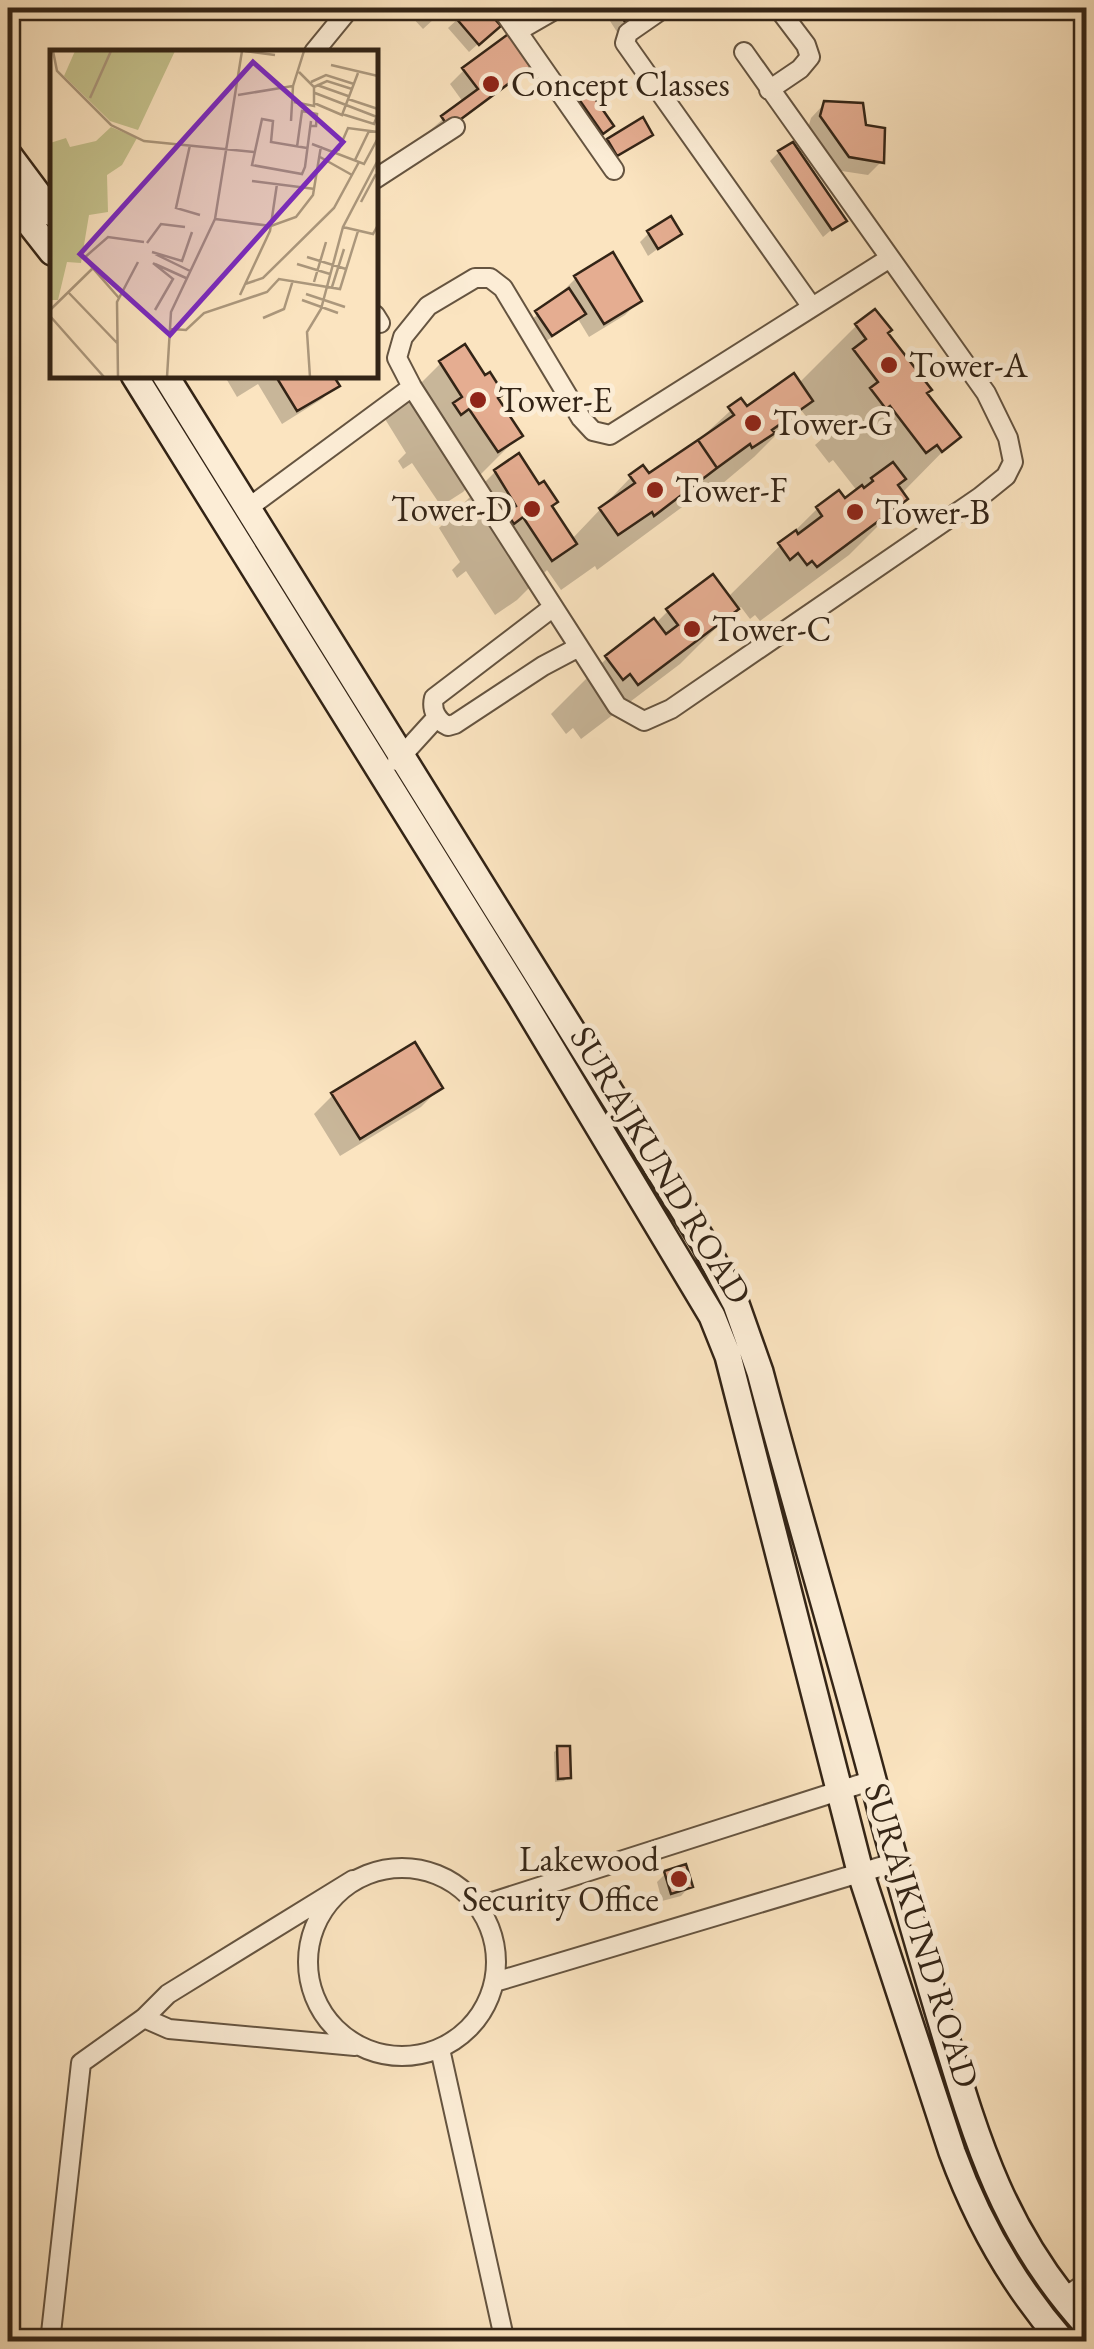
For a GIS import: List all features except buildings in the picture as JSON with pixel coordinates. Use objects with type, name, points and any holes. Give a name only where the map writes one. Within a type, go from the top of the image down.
[{"type":"main road","points":[[8,154],[50,210]]},
{"type":"main road","points":[[8,196],[50,249]]},
{"type":"main road","name":"SURAJKUND ROAD","points":[[136,378],[214,478],[248,508],[704,1243],[736,1304],[760,1372],[893,1863],[984,2158],[1017,2231],[1086,2324]]},
{"type":"main road","name":"SURAJKUND ROAD","points":[[167,378],[214,478],[382,774],[716,1325],[728,1356],[860,1871],[965,2189],[1016,2283],[1064,2342]]},
{"type":"street","points":[[316,50],[350,8]]},
{"type":"street","points":[[502,8],[614,170]]},
{"type":"street","points":[[518,32],[558,8]]},
{"type":"street","points":[[664,8],[628,33],[625,43],[812,307]]},
{"type":"street","points":[[770,90],[800,69],[810,56],[778,8]]},
{"type":"street","points":[[744,52],[986,393],[1008,438],[1013,462],[1006,476],[671,709],[644,720],[617,706],[412,387],[398,358],[403,337],[428,306],[474,278],[490,278],[503,288],[580,418],[593,431],[610,436],[890,258]]},
{"type":"street","points":[[378,177],[455,127]]},
{"type":"street","points":[[248,508],[412,387]]},
{"type":"street","points":[[552,608],[434,698],[437,718],[448,726],[456,724],[542,666],[577,648]]},
{"type":"street","points":[[382,774],[437,718]]},
{"type":"street","points":[[480,1906],[873,1780]]},
{"type":"street","points":[[495,1982],[893,1863]]},
{"type":"street","points":[[50,2342],[78,2070],[88,2056],[144,2018],[168,1994],[353,1880],[386,1867],[422,1868],[454,1882],[480,1906],[496,1942],[495,1982],[476,2022],[440,2049],[397,2058],[355,2046],[169,2030],[144,2018]]},
{"type":"street","points":[[353,1880],[324,1907],[308,1944],[308,1984],[325,2020],[355,2046]]},
{"type":"street","points":[[440,2049],[505,2342]]},
{"type":"street","points":[[1063,2298],[1086,2283]]},
{"type":"place","name":"Concept Classes","points":[[491,84]]},
{"type":"place","name":"Tower-A","points":[[889,365]]},
{"type":"place","name":"Tower-E","points":[[478,400]]},
{"type":"place","name":"Tower-G","points":[[753,423]]},
{"type":"place","name":"Tower-F","points":[[655,490]]},
{"type":"place","name":"Tower-D","points":[[532,509]]},
{"type":"place","name":"Tower-B","points":[[855,512]]},
{"type":"place","name":"Tower-C","points":[[692,629]]},
{"type":"place","name":"Lakewood Security Office","points":[[679,1879]]}]
